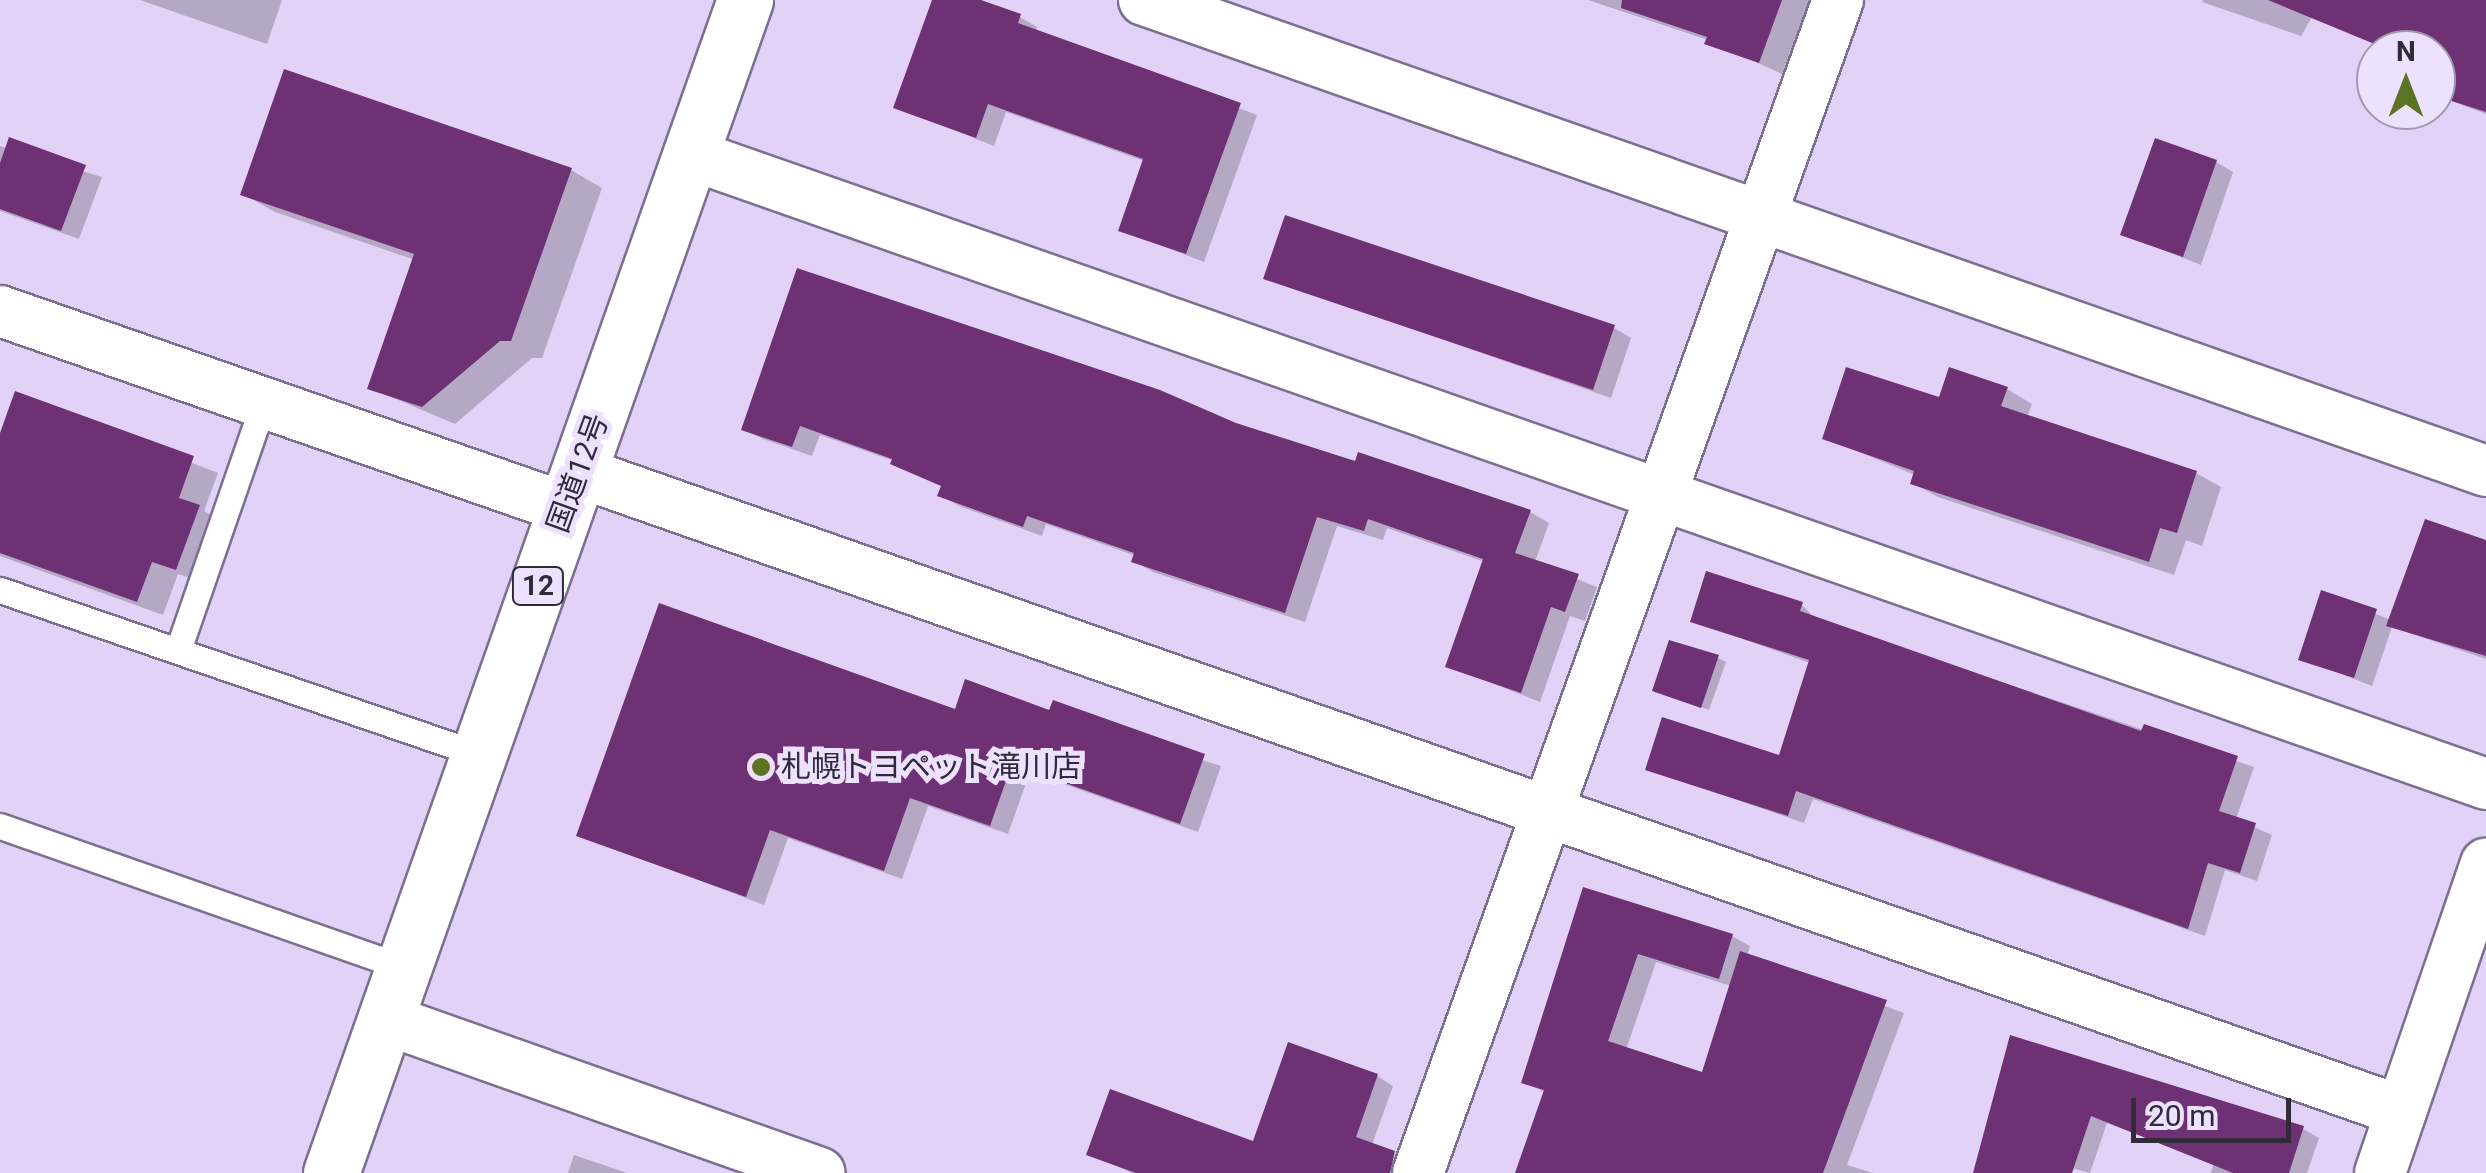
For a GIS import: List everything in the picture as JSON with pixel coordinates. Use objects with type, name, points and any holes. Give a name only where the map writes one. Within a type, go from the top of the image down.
[{"type":"highway","name":"国道12号","points":[[331,1173],[745,0]]},
{"type":"street","points":[[1144,0],[1760,220],[2486,470]]},
{"type":"street","points":[[1418,1173],[1838,0]]},
{"type":"street","points":[[689,154],[1657,498],[2486,784]]},
{"type":"street","points":[[0,310],[264,402],[572,490],[1547,809],[2402,1111]]},
{"type":"street","points":[[2380,1173],[2486,864]]},
{"type":"street","points":[[385,1018],[820,1173]]},
{"type":"lane","points":[[178,650],[264,402]]},
{"type":"lane","points":[[0,590],[478,754]]},
{"type":"lane","points":[[0,826],[403,967]]},
{"type":"building","points":[[932,0],[981,0],[1021,14],[1018,23],[1241,103],[1186,254],[1118,231],[1143,159],[988,104],[976,138],[893,108]]},
{"type":"building","points":[[1622,0],[1782,0],[1759,63],[1704,44],[1707,37],[1621,8]]},
{"type":"building","points":[[2268,0],[2486,0],[2486,112],[2456,102],[2456,30],[2356,30],[2356,36]]},
{"type":"building","points":[[284,69],[572,168],[511,341],[500,341],[422,407],[367,389],[414,254],[240,195]]},
{"type":"building","points":[[9,137],[86,165],[61,231],[0,209],[0,163]]},
{"type":"building","points":[[2155,138],[2217,160],[2183,257],[2120,235]]},
{"type":"building","points":[[1285,215],[1615,325],[1593,390],[1263,279]]},
{"type":"building","points":[[797,268],[1160,390],[1236,423],[1355,461],[1358,452],[1531,510],[1515,553],[1579,574],[1565,612],[1551,607],[1521,693],[1445,667],[1483,559],[1368,519],[1364,531],[1317,517],[1285,613],[1131,562],[1134,553],[1027,516],[1023,527],[937,496],[941,486],[890,464],[892,459],[800,426],[792,447],[741,430]]},
{"type":"building","points":[[1846,367],[1939,397],[1949,367],[2008,387],[2001,406],[2197,471],[2177,533],[2160,528],[2149,562],[1910,484],[1914,471],[1822,439]]},
{"type":"building","points":[[15,391],[194,456],[179,498],[200,505],[176,570],[152,562],[137,602],[0,553],[0,433]]},
{"type":"building","points":[[2425,519],[2486,540],[2486,656],[2386,626]]},
{"type":"building","points":[[1706,571],[1803,602],[1800,611],[2141,731],[2144,724],[2238,756],[2219,811],[2256,823],[2240,873],[2208,863],[2188,929],[1796,791],[1788,816],[1645,770],[1662,717],[1779,755],[1809,660],[1690,622]]},
{"type":"building","points":[[2321,590],[2377,609],[2354,678],[2298,660]]},
{"type":"building","name":"札幌トヨペット滝川店","points":[[659,603],[955,709],[965,679],[1049,710],[1053,700],[1205,754],[1180,824],[1012,764],[990,826],[910,798],[884,871],[770,830],[746,897],[576,836]]},
{"type":"building","points":[[1669,640],[1719,655],[1701,708],[1652,691]]},
{"type":"building","points":[[1583,887],[1733,934],[1719,979],[1638,954],[1608,1041],[1702,1072],[1740,951],[1887,1000],[1823,1173],[1515,1173],[1544,1090],[1521,1083]]},
{"type":"building","points":[[2010,1035],[2304,1126],[2289,1173],[2233,1173],[2091,1116],[2072,1173],[1973,1173]]},
{"type":"building","points":[[1288,1042],[1378,1074],[1356,1137],[1395,1151],[1390,1173],[1136,1173],[1086,1155],[1110,1089],[1253,1141]]},
{"type":"place","name":"札幌トヨペット滝川店","points":[[761,767]]}]
